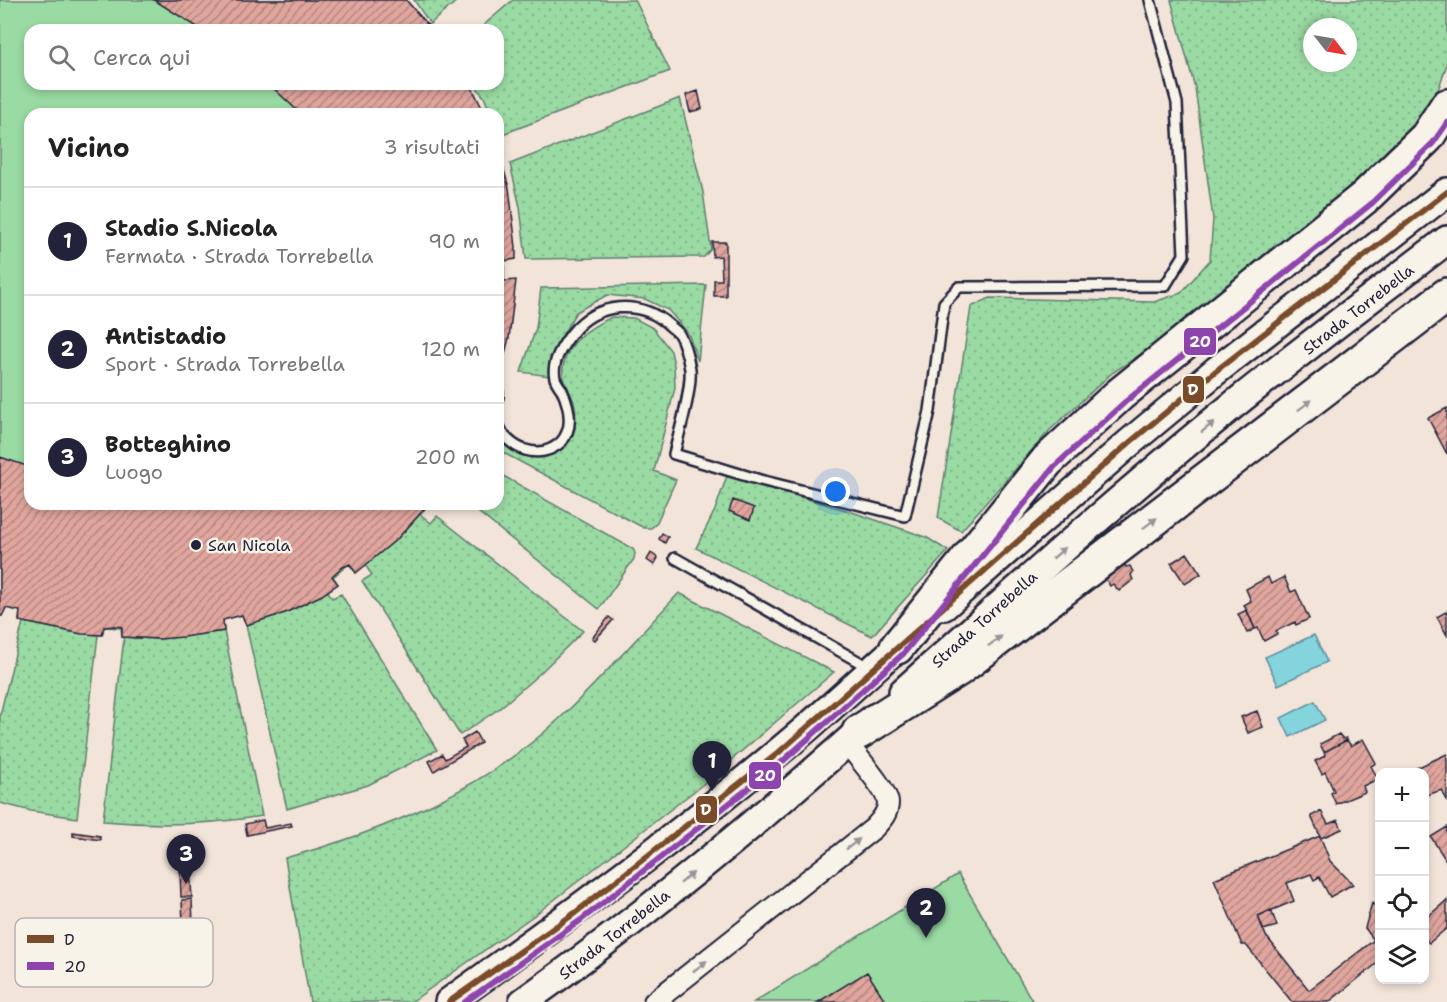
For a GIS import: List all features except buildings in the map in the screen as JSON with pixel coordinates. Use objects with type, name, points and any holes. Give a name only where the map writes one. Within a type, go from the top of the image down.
[{"type":"highway","points":[[897,647],[1047,461],[1119,395],[1365,197],[1427,137],[1447,106]]},
{"type":"highway","points":[[853,737],[960,668],[1447,296]]},
{"type":"main road","points":[[449,1002],[575,913],[777,754],[1146,428],[1217,370],[1447,192]]},
{"type":"main road","name":"Strada Torrebella","points":[[523,1002],[596,949],[694,872],[853,737],[1044,566],[1242,398],[1447,240]]},
{"type":"street","points":[[654,1002],[874,828],[885,815],[888,802],[853,737]]},
{"type":"lane","points":[[504,434],[513,446],[526,451],[545,451],[561,441],[569,427],[570,411],[555,378],[557,356],[573,331],[595,313],[627,306],[659,315],[678,333],[686,350],[690,371],[685,407],[674,454],[760,480],[905,516],[930,411],[944,303],[959,287],[1165,286],[1184,255],[1177,103],[1150,0]]},
{"type":"lane","points":[[675,558],[872,669]]},
{"type":"green space","points":[[0,0],[406,0],[427,24],[24,24],[24,90],[473,90],[482,108],[24,108],[24,510],[424,510],[398,538],[356,573],[349,564],[333,577],[338,584],[305,603],[246,625],[242,615],[223,620],[224,631],[159,639],[122,637],[121,628],[104,627],[102,635],[67,631],[19,621],[20,611],[6,608],[0,616]]},
{"type":"green space","points":[[414,0],[458,0],[430,24]]},
{"type":"green space","points":[[513,0],[635,0],[670,71],[504,133],[504,108],[489,108],[479,90],[504,90],[504,24],[485,24]]},
{"type":"green space","points":[[1171,0],[1447,0],[1447,64],[1436,96],[1404,139],[1369,174],[1214,306],[1112,373],[1050,430],[961,531],[938,518],[971,307],[990,298],[1154,302],[1181,293],[1210,260],[1213,219],[1195,88]]},
{"type":"green space","points":[[680,98],[703,192],[711,249],[704,257],[526,259],[520,207],[510,164]]},
{"type":"green space","points":[[706,285],[698,361],[688,333],[668,310],[645,299],[607,295],[576,312],[557,344],[549,376],[521,372],[536,328],[541,288]]},
{"type":"green space","points":[[612,317],[634,318],[653,328],[671,351],[675,388],[654,471],[676,480],[656,524],[651,528],[644,528],[504,453],[504,444],[520,455],[540,456],[559,448],[566,441],[575,423],[576,413],[574,402],[565,384],[564,363],[576,341]]},
{"type":"green space","points":[[504,476],[633,549],[634,559],[599,609],[475,510],[504,510]]},
{"type":"green space","points":[[727,476],[849,511],[926,537],[948,551],[872,636],[696,548],[715,510]]},
{"type":"green space","points":[[420,514],[431,523],[437,516],[583,631],[500,708],[460,735],[362,581],[372,575],[365,565],[398,538]]},
{"type":"green space","points":[[328,591],[332,598],[341,594],[437,750],[368,785],[287,809],[246,625],[285,613]]},
{"type":"green space","points":[[679,593],[834,672],[702,785],[536,914],[411,1002],[310,1002],[285,858],[396,821],[465,787],[498,767],[530,744],[575,704]]},
{"type":"green space","points":[[23,622],[98,635],[77,818],[31,811],[0,803],[0,715]]},
{"type":"green space","points":[[224,631],[262,816],[182,824],[103,821],[124,637],[159,639]]},
{"type":"green space","points":[[958,874],[1033,1002],[754,1002]]},
{"type":"water","points":[[1314,635],[1327,662],[1278,685],[1265,657]]},
{"type":"water","points":[[1315,701],[1325,720],[1290,737],[1281,718]]},
{"type":"transit line","name":"20","points":[[465,1002],[581,920],[783,761],[903,654],[1054,467],[1125,402],[1371,204],[1433,143],[1447,123]]},
{"type":"transit line","name":"D","points":[[449,1002],[575,913],[777,754],[1129,443],[1217,370],[1447,192]]},
{"type":"place","name":"San Nicola","points":[[196,545]]},
{"type":"place","name":"Stadio S.Nicola","points":[[712,791]]},
{"type":"place","name":"Botteghino","points":[[186,884]]},
{"type":"place","name":"Antistadio","points":[[926,938]]}]
